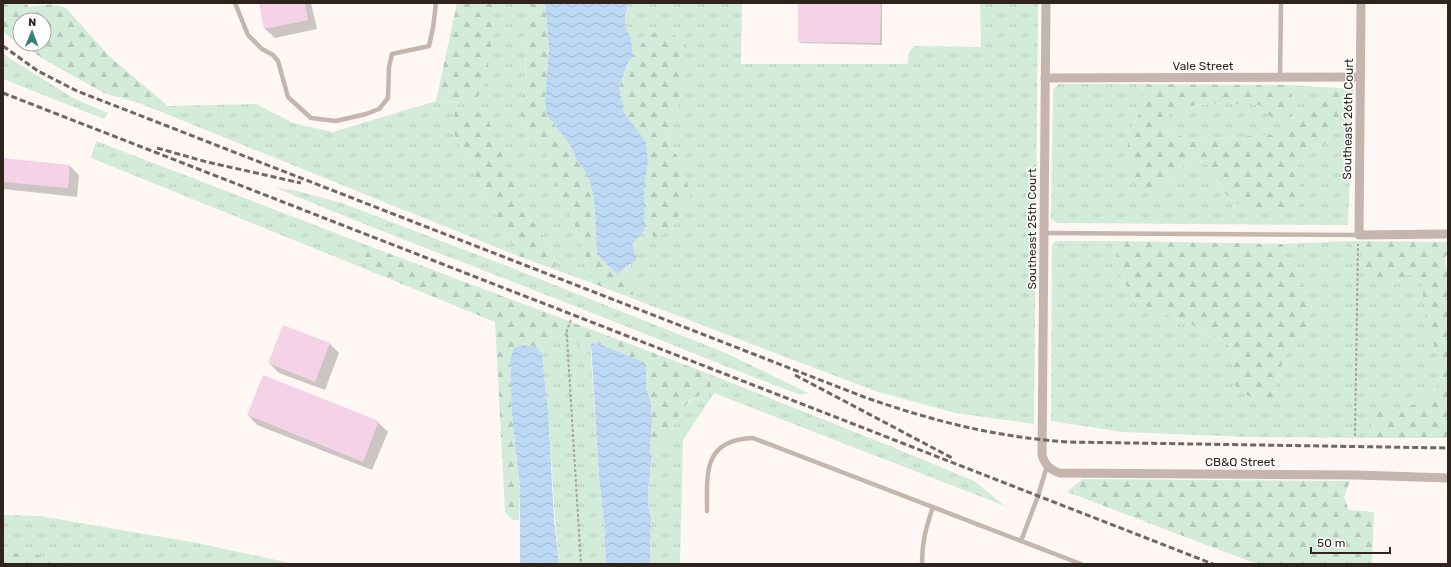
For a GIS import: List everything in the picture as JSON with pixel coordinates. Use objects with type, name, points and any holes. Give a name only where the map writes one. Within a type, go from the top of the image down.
[{"type":"street","name":"Southeast 25th Court","points":[[1046,3],[1042,455],[1047,466]]},
{"type":"street","name":"Southeast 26th Court","points":[[1359,235],[1361,3]]},
{"type":"street","name":"Vale Street","points":[[1046,78],[1360,77]]},
{"type":"street","points":[[1359,235],[1448,234]]},
{"type":"street","name":"CB&Q Street","points":[[1047,466],[1060,473],[1348,475],[1448,478]]},
{"type":"lane","points":[[236,3],[248,35],[262,49],[273,55],[278,61],[288,97],[311,118],[336,121],[366,114],[379,109],[388,98],[389,67],[392,54],[429,46],[436,3]]},
{"type":"lane","points":[[1280,78],[1281,3]]},
{"type":"lane","points":[[1044,233],[1359,235]]},
{"type":"lane","points":[[707,511],[707,477],[709,463],[717,451],[729,443],[739,439],[753,438],[1081,564]]},
{"type":"lane","points":[[1021,541],[1038,496],[1047,466]]},
{"type":"lane","points":[[922,564],[922,545],[925,530],[933,507]]},
{"type":"path","points":[[1355,436],[1359,235]]},
{"type":"path","points":[[571,320],[567,330],[567,338],[581,564]]},
{"type":"green space","points":[[3,3],[25,3],[29,7],[52,5],[66,8],[108,55],[161,100],[155,106],[104,93],[33,52],[52,52],[52,12],[12,12],[12,39],[3,32]]},
{"type":"green space","points":[[457,3],[494,3],[493,32],[486,78],[478,97],[463,101],[436,101]]},
{"type":"green space","points":[[494,3],[529,3],[531,18],[526,50],[525,85],[520,111],[526,129],[544,147],[555,184],[571,215],[585,255],[592,283],[556,270],[554,256],[536,226],[523,209],[506,168],[452,130],[518,256],[139,103],[154,106],[161,100],[168,106],[256,104],[293,123],[333,132],[436,101],[456,102],[493,32]]},
{"type":"green space","points":[[529,3],[545,3],[549,47],[545,102],[547,115],[570,145],[577,160],[590,180],[595,211],[597,254],[618,274],[632,278],[637,286],[634,294],[626,296],[592,283],[585,255],[571,215],[555,184],[544,147],[526,129],[520,111],[525,85],[526,50],[531,18]]},
{"type":"green space","points":[[629,3],[742,3],[741,64],[904,64],[908,63],[909,53],[915,46],[981,47],[980,3],[1038,3],[1034,424],[955,413],[875,391],[626,296],[634,294],[618,274],[631,265],[632,244],[644,231],[656,238],[683,164],[670,146],[667,117],[636,51],[633,56],[631,37],[626,30],[625,22],[625,15]]},
{"type":"green space","points":[[662,27],[686,44],[679,106],[667,117],[670,146],[683,164],[690,196],[670,230],[656,238],[644,231],[644,185],[648,163],[624,113],[619,87],[628,63],[636,51],[646,39]]},
{"type":"green space","points":[[3,52],[8,57],[73,98],[108,113],[104,119],[3,79]]},
{"type":"green space","points":[[1058,84],[1140,84],[1145,104],[1127,135],[1165,191],[1174,171],[1196,158],[1210,166],[1222,191],[1300,189],[1292,168],[1302,157],[1323,146],[1339,124],[1352,121],[1348,225],[1057,223],[1051,219],[1053,90]]},
{"type":"green space","points":[[1140,84],[1289,85],[1294,103],[1290,117],[1276,123],[1260,105],[1237,103],[1203,104],[1170,111],[1166,126],[1189,141],[1287,133],[1314,111],[1312,104],[1327,91],[1354,89],[1352,121],[1339,124],[1323,146],[1302,157],[1292,168],[1300,189],[1298,210],[1278,213],[1246,210],[1222,191],[1210,166],[1196,158],[1174,171],[1165,191],[1147,193],[1130,170],[1127,135],[1145,104]]},
{"type":"green space","points":[[1289,85],[1354,89],[1327,91],[1314,111],[1288,133],[1189,141],[1166,126],[1169,111],[1188,106],[1233,102],[1260,105],[1294,103]]},
{"type":"green space","points":[[472,110],[487,117],[523,209],[536,226],[554,256],[556,270],[518,256],[452,130],[455,112]]},
{"type":"green space","points":[[96,141],[377,249],[365,251],[364,260],[370,271],[91,158]]},
{"type":"green space","points":[[276,188],[294,190],[342,203],[517,270],[726,353],[808,393],[801,395]]},
{"type":"green space","points":[[1056,241],[1117,241],[1116,266],[1127,287],[1142,305],[1210,332],[1237,351],[1233,366],[1270,406],[1287,347],[1308,328],[1311,303],[1286,259],[1283,244],[1347,241],[1361,252],[1361,265],[1396,282],[1409,274],[1421,281],[1443,373],[1436,388],[1422,404],[1378,411],[1367,438],[1249,437],[1123,432],[1051,421],[1052,245]]},
{"type":"green space","points":[[1117,241],[1283,244],[1286,259],[1311,303],[1308,328],[1287,347],[1270,407],[1239,391],[1230,377],[1237,351],[1210,332],[1142,305],[1127,287],[1116,266]]},
{"type":"green space","points":[[1347,241],[1448,242],[1448,254],[1445,257],[1448,278],[1448,438],[1367,438],[1378,411],[1422,403],[1436,388],[1443,373],[1427,325],[1421,281],[1409,274],[1396,282],[1371,280],[1361,265],[1361,252]]},
{"type":"green space","points":[[377,249],[699,370],[710,380],[712,392],[695,397],[689,402],[665,438],[650,451],[652,420],[651,403],[646,388],[646,371],[601,344],[591,343],[591,356],[575,341],[563,335],[547,340],[542,354],[536,347],[524,345],[510,361],[512,416],[520,488],[519,520],[512,520],[505,512],[495,322],[370,271],[364,260],[365,251]]},
{"type":"green space","points":[[563,335],[575,341],[591,356],[606,564],[559,564],[548,410],[542,354],[547,340]]},
{"type":"green space","points":[[699,370],[974,481],[1005,506],[714,393],[683,440],[680,564],[650,564],[651,518],[648,504],[648,491],[652,455],[650,451],[666,438],[682,408],[701,393],[710,380]]},
{"type":"green space","points":[[1083,479],[1350,481],[1344,497],[1349,510],[1374,512],[1372,564],[1257,564],[1067,492]]},
{"type":"green space","points":[[3,515],[40,516],[197,543],[295,564],[73,564],[71,562],[3,553]]},
{"type":"green space","points":[[3,553],[26,553],[71,562],[73,564],[3,564]]},
{"type":"water","points":[[545,3],[629,3],[625,15],[625,22],[626,30],[631,37],[633,56],[628,63],[619,87],[624,113],[646,142],[648,163],[644,185],[644,231],[632,244],[637,259],[618,274],[597,254],[595,211],[590,180],[577,160],[570,145],[547,115],[545,102],[549,47]]},
{"type":"water","points":[[591,343],[601,344],[643,362],[646,371],[646,388],[651,403],[652,420],[650,451],[652,455],[648,491],[648,504],[651,518],[650,564],[606,564]]},
{"type":"water","points":[[524,345],[536,347],[542,354],[548,410],[554,519],[559,564],[520,564],[520,488],[512,416],[510,361],[514,348]]},
{"type":"building","points":[[259,3],[305,3],[308,20],[264,29]]},
{"type":"building","points":[[798,3],[881,3],[880,43],[798,42]]},
{"type":"building","points":[[3,158],[70,165],[68,188],[3,182]]},
{"type":"building","points":[[283,325],[330,343],[315,382],[268,363]]},
{"type":"building","points":[[263,375],[379,421],[363,462],[247,415]]},
{"type":"railway","points":[[3,46],[38,71],[77,91],[864,397],[964,427],[1041,440],[1068,442],[1448,448]]},
{"type":"railway","points":[[3,93],[1213,564]]},
{"type":"railway","points":[[157,148],[207,162],[301,183]]},
{"type":"railway","points":[[795,375],[954,459]]}]
